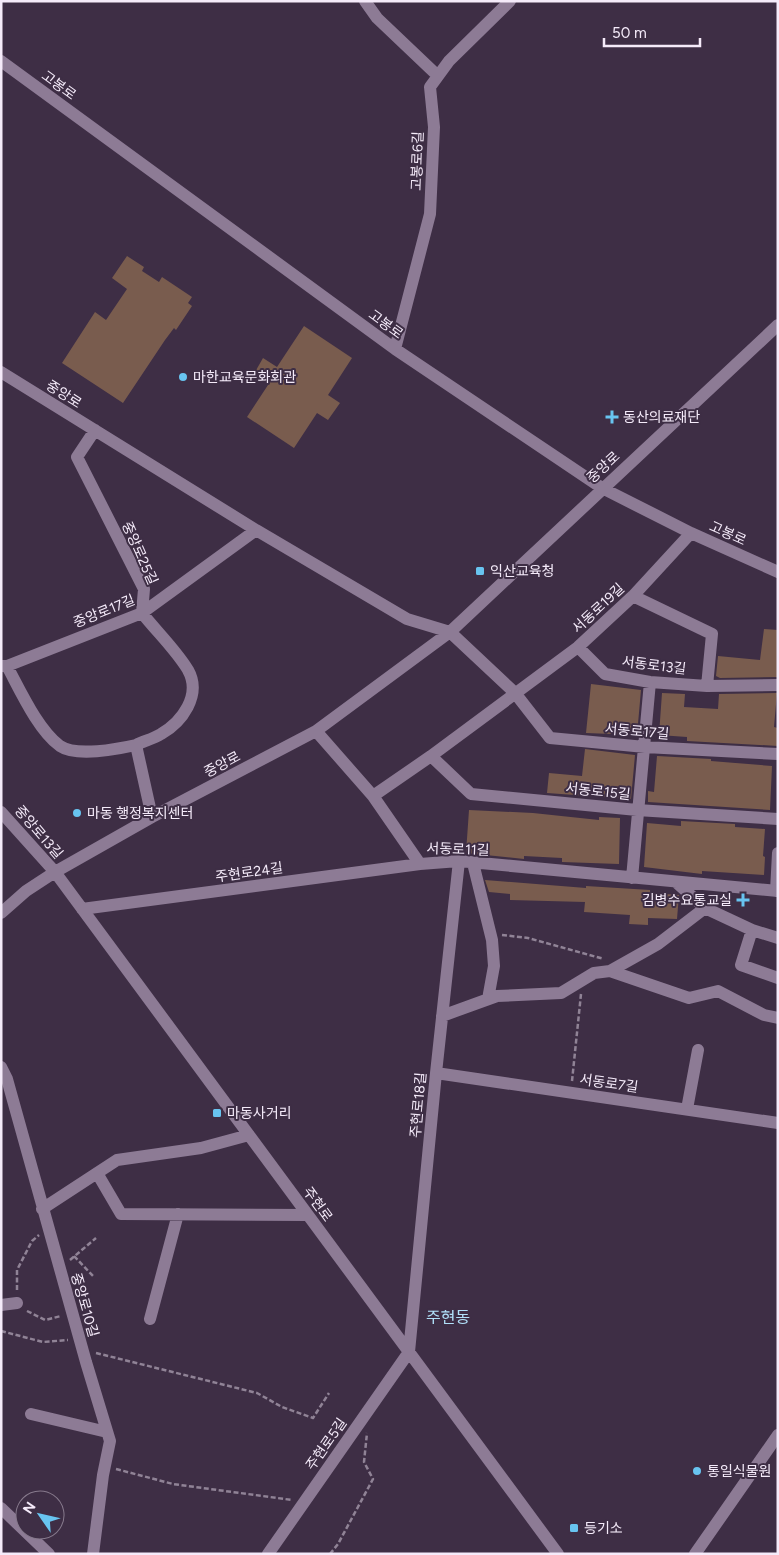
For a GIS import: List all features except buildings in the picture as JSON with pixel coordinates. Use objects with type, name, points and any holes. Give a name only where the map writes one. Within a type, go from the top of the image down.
[{"type":"street","points":[[365,1],[377,18],[438,76]]},
{"type":"street","name":"고봉로6길","points":[[395,349],[430,214],[434,127],[430,87],[449,61],[510,1]]},
{"type":"street","name":"고봉로","points":[[1,61],[395,349],[602,488],[691,533],[778,572]]},
{"type":"street","name":"중앙로","points":[[1,913],[26,891],[55,872],[152,817],[316,731],[450,632],[778,325]]},
{"type":"street","name":"중앙로","points":[[1,372],[256,530],[407,619],[450,632]]},
{"type":"street","name":"중앙로25길","points":[[95,430],[77,457],[144,589],[142,613]]},
{"type":"street","name":"중앙로17길","points":[[4,666],[142,613],[256,530]]},
{"type":"street","name":"서동로19길","points":[[373,796],[431,756],[578,647],[633,596],[691,533]]},
{"type":"street","points":[[633,596],[712,634],[707,686]]},
{"type":"street","points":[[4,666],[45,730],[61,747],[85,752],[136,745],[161,734],[180,719],[191,702],[192,693],[189,671],[142,613]]},
{"type":"street","points":[[450,632],[515,693]]},
{"type":"street","name":"서동로13길","points":[[578,647],[605,674],[650,682],[707,686],[778,685]]},
{"type":"street","points":[[632,878],[650,682]]},
{"type":"street","name":"서동로17길","points":[[515,693],[550,738],[645,747],[778,754]]},
{"type":"street","name":"서동로11길","points":[[316,731],[373,796],[420,864],[473,863],[777,891]]},
{"type":"street","points":[[136,745],[152,817]]},
{"type":"street","name":"서동로15길","points":[[431,756],[471,794],[637,810],[778,819]]},
{"type":"street","name":"중앙로13길","points":[[1,812],[55,872]]},
{"type":"street","points":[[777,891],[778,853]]},
{"type":"street","name":"주현로18길","points":[[409,1352],[459,862]]},
{"type":"street","points":[[473,863],[491,934],[494,966],[488,1000]]},
{"type":"street","name":"주현로24길","points":[[82,909],[420,864]]},
{"type":"street","name":"주현로","points":[[55,872],[558,1554]]},
{"type":"street","points":[[677,882],[705,908],[752,930],[778,938]]},
{"type":"street","points":[[442,1016],[497,996],[561,992],[594,973],[615,968],[658,944],[705,908]]},
{"type":"street","points":[[752,930],[741,965],[778,978]]},
{"type":"street","points":[[615,968],[689,998],[718,991],[764,1015],[778,1018]]},
{"type":"street","points":[[687,1110],[698,1050]]},
{"type":"street","name":"중앙로10길","points":[[1,1067],[7,1079],[42,1209],[110,1441],[93,1554]]},
{"type":"street","name":"서동로7길","points":[[436,1073],[778,1123]]},
{"type":"street","points":[[42,1209],[117,1160],[201,1148],[249,1135]]},
{"type":"street","points":[[97,1173],[121,1214],[308,1215]]},
{"type":"street","points":[[150,1319],[178,1214]]},
{"type":"street","points":[[1,1304],[17,1303]]},
{"type":"street","name":"주현로5길","points":[[268,1554],[409,1352]]},
{"type":"street","points":[[31,1414],[107,1432]]},
{"type":"street","points":[[695,1554],[778,1435]]},
{"type":"street","points":[[1,1508],[49,1554]]},
{"type":"path","points":[[491,934],[528,938],[615,968]]},
{"type":"path","points":[[570,1093],[582,980]]},
{"type":"path","points":[[48,1228],[32,1241],[17,1270],[17,1303],[29,1313],[45,1320],[72,1313]]},
{"type":"path","points":[[60,1270],[96,1238]]},
{"type":"path","points":[[74,1256],[93,1276]]},
{"type":"path","points":[[1,1331],[43,1342],[81,1344],[258,1393],[282,1407],[313,1418],[330,1393]]},
{"type":"path","points":[[330,1554],[338,1544],[373,1479],[364,1462],[371,1407]]},
{"type":"path","points":[[105,1466],[173,1484],[264,1498],[305,1501]]},
{"type":"place","name":"마한교육문화회관","points":[[183,377]]},
{"type":"place","name":"동산의료재단","points":[[612,417]]},
{"type":"place","name":"익산교육청","points":[[480,571]]},
{"type":"place","name":"마동 행정복지센터","points":[[77,813]]},
{"type":"place","name":"김병수요통교실","points":[[743,900]]},
{"type":"place","name":"마동사거리","points":[[217,1113]]},
{"type":"place","name":"통일식물원","points":[[697,1471]]},
{"type":"place","name":"등기소","points":[[574,1528]]},
{"type":"district","name":"주현동","points":[[448,1317]]}]
